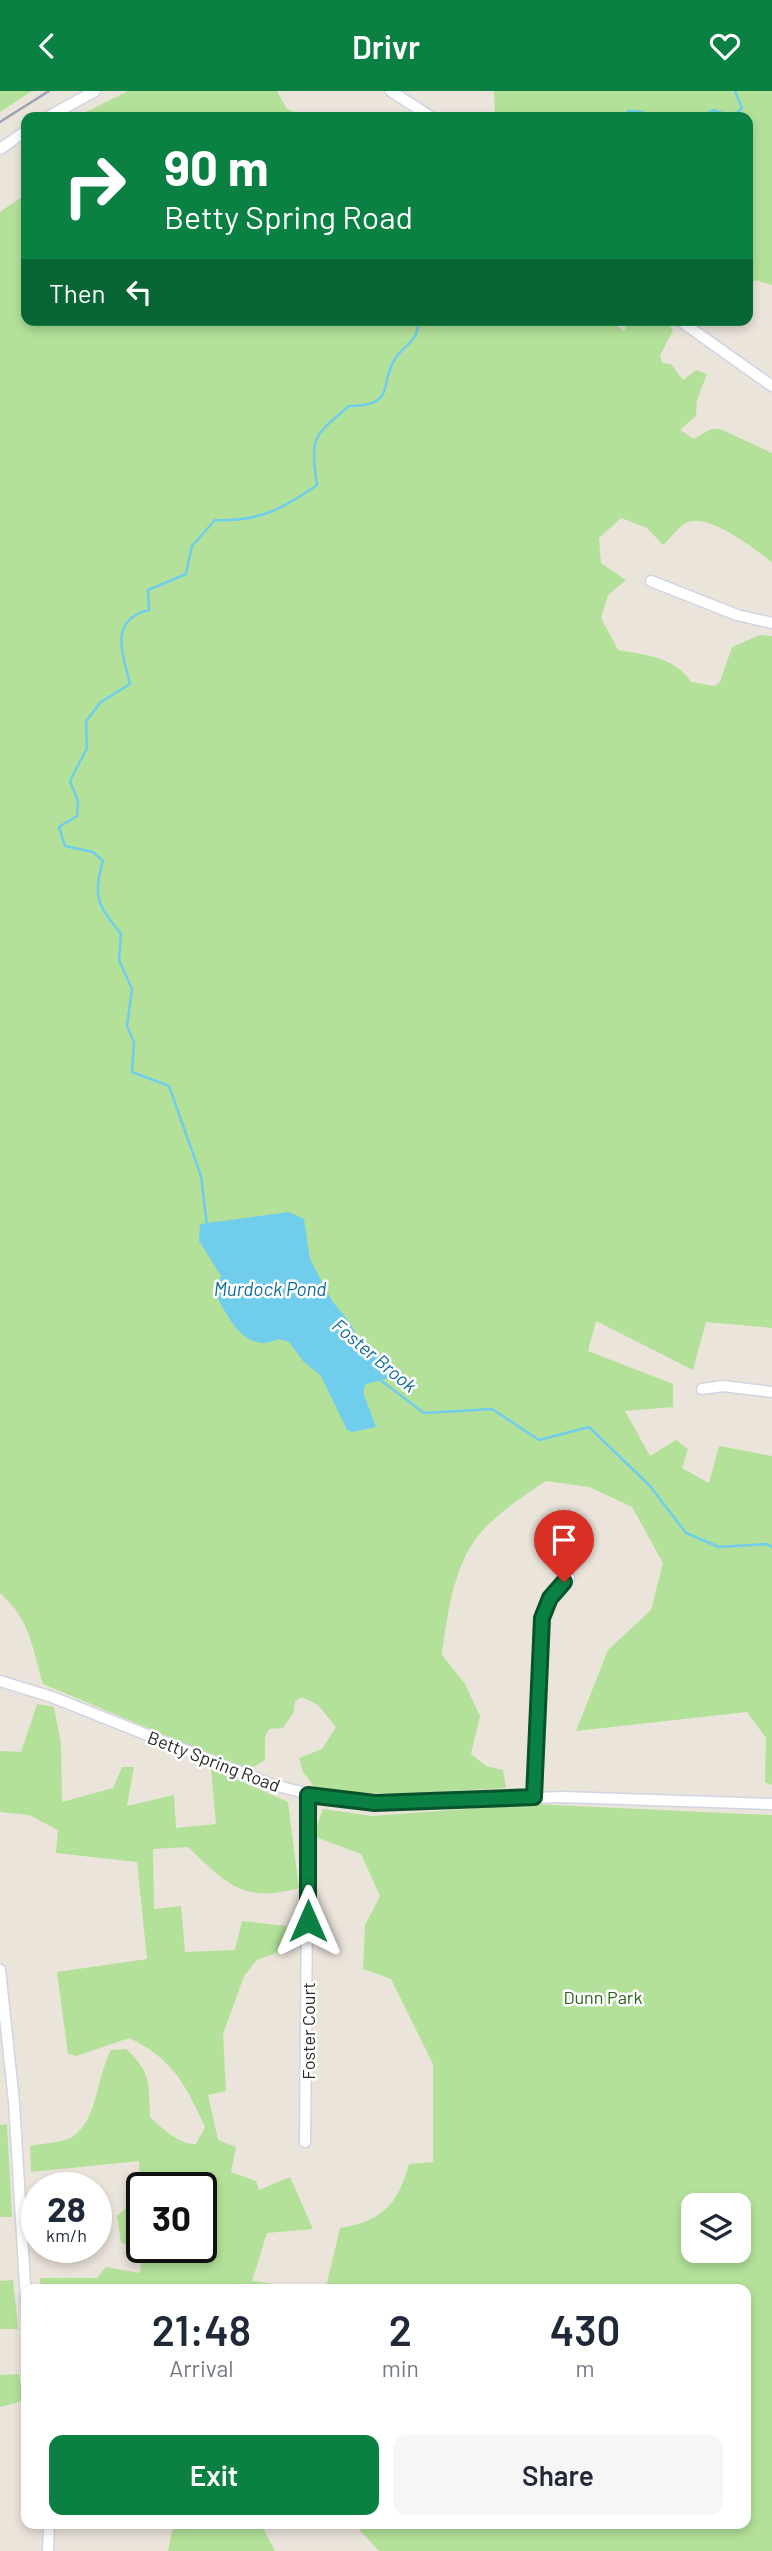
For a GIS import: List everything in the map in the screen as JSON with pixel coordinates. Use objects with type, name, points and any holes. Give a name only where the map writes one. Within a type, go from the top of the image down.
[{"type":"street","points":[[57,112],[95,91]]},
{"type":"street","points":[[391,91],[423,112]]},
{"type":"street","points":[[0,149],[21,134]]},
{"type":"street","points":[[687,326],[772,386]]},
{"type":"street","points":[[651,581],[737,615],[772,623]]},
{"type":"street","points":[[702,1389],[723,1386],[772,1392]]},
{"type":"street","points":[[534,1797],[542,1618],[550,1598],[569,1578]]},
{"type":"street","name":"Betty Spring Road","points":[[0,1681],[60,1700],[270,1784],[308,1795],[375,1803],[534,1797],[772,1804]]},
{"type":"street","name":"Foster Court","points":[[305,2142],[308,2097],[308,1795]]},
{"type":"street","points":[[0,1971],[14,2102],[25,2284]]},
{"type":"street","points":[[48,2551],[49,2529]]},
{"type":"green space","points":[[0,91],[32,91],[0,112]]},
{"type":"green space","points":[[128,91],[277,91],[286,108],[293,112],[86,112]]},
{"type":"green space","points":[[494,91],[772,91],[772,285],[755,280],[753,282],[753,112],[495,112]]},
{"type":"green space","points":[[21,197],[21,326],[617,326],[624,331],[627,326],[670,326],[673,330],[660,356],[662,363],[671,364],[683,380],[696,370],[707,374],[697,400],[696,416],[680,430],[694,439],[711,429],[720,429],[772,453],[772,562],[731,533],[706,522],[686,523],[663,545],[647,528],[621,518],[599,538],[601,563],[626,580],[608,595],[601,618],[618,650],[668,662],[677,667],[691,682],[714,686],[720,682],[732,647],[760,635],[772,636],[772,1328],[706,1322],[693,1370],[596,1321],[588,1351],[673,1384],[673,1407],[625,1411],[650,1456],[676,1440],[688,1449],[682,1468],[709,1483],[719,1446],[772,1456],[772,1785],[765,1782],[766,1738],[747,1712],[576,1731],[608,1650],[651,1610],[663,1563],[632,1507],[589,1487],[546,1481],[490,1523],[467,1553],[456,1581],[442,1655],[465,1684],[480,1716],[471,1754],[486,1766],[503,1770],[506,1788],[414,1793],[319,1793],[303,1772],[299,1758],[322,1749],[336,1727],[318,1705],[302,1697],[295,1701],[294,1712],[283,1728],[269,1729],[265,1737],[265,1760],[248,1770],[43,1684],[24,1624],[0,1593],[0,212]]},
{"type":"green space","points":[[37,1704],[54,1707],[61,1744],[62,1802],[113,1788],[122,1767],[134,1767],[127,1806],[174,1795],[176,1828],[216,1824],[211,1768],[288,1802],[299,1888],[263,1893],[249,1891],[224,1880],[188,1847],[153,1849],[154,1909],[181,1906],[185,1952],[235,1950],[242,1921],[286,1926],[292,1947],[257,1960],[244,1976],[223,2034],[226,2091],[208,2095],[218,2140],[236,2147],[231,2172],[256,2181],[259,2190],[290,2177],[313,2229],[267,2233],[252,2281],[273,2284],[40,2284],[40,2278],[97,2278],[106,2267],[140,2273],[141,2263],[217,2263],[217,2172],[139,2172],[139,2161],[31,2172],[30,2146],[68,2139],[81,2130],[92,2109],[111,2050],[126,2049],[140,2064],[149,2087],[150,2117],[165,2131],[183,2142],[196,2144],[205,2127],[176,2074],[156,2054],[129,2038],[76,2056],[68,2054],[57,1972],[147,1959],[137,1862],[56,1853],[58,1830],[29,1815],[0,1812],[0,1751],[21,1752]]},
{"type":"green space","name":"Dunn Park","points":[[532,1804],[772,1815],[772,2551],[379,2551],[359,2529],[751,2529],[751,2284],[324,2284],[327,2283],[340,2228],[367,2221],[386,2209],[399,2190],[409,2164],[433,2162],[433,2064],[391,1979],[363,1969],[365,1925],[380,1896],[361,1854],[313,1836],[323,1809],[372,1816]]},
{"type":"green space","points":[[7,2124],[12,2217],[0,2217],[0,2125]]},
{"type":"green space","points":[[126,2208],[126,2244],[121,2243],[117,2216]]},
{"type":"green space","points":[[13,2280],[18,2329],[0,2329],[0,2281]]},
{"type":"green space","points":[[19,2374],[21,2402],[0,2407],[0,2375]]},
{"type":"green space","points":[[265,2529],[275,2551],[168,2551],[172,2531]]},
{"type":"water","name":"Murdock Pond","points":[[289,1212],[304,1219],[310,1259],[332,1301],[351,1324],[358,1340],[387,1361],[398,1376],[366,1384],[363,1392],[376,1427],[352,1432],[347,1430],[321,1376],[303,1361],[289,1342],[278,1339],[267,1343],[256,1342],[247,1338],[232,1323],[215,1293],[221,1276],[199,1241],[200,1224]]},
{"type":"waterway","name":"Foster Brook","points":[[735,91],[742,108],[738,112]]},
{"type":"waterway","name":"Foster Brook","points":[[628,112],[642,112]]},
{"type":"waterway","name":"Foster Brook","points":[[710,112],[719,112]]},
{"type":"waterway","name":"Foster Brook","points":[[207,1225],[201,1176],[169,1086],[132,1072],[134,1042],[127,1026],[132,989],[119,960],[121,934],[99,900],[98,884],[103,861],[93,852],[65,846],[59,827],[77,816],[78,801],[70,781],[87,748],[86,721],[101,702],[130,684],[122,650],[123,630],[128,621],[149,610],[148,590],[186,574],[192,546],[215,520],[244,519],[269,512],[293,501],[317,485],[314,456],[321,432],[349,406],[365,405],[381,397],[391,366],[415,337],[418,326]]},
{"type":"waterway","name":"Foster Brook","points":[[379,1379],[424,1413],[492,1409],[539,1440],[589,1427],[650,1486],[686,1533],[719,1547],[767,1544],[772,1547]]},
{"type":"railway","points":[[0,122],[49,91]]},
{"type":"route","points":[[308,1921],[308,1795],[375,1803],[534,1797],[538,1658],[542,1618],[545,1606],[564,1582]]}]
